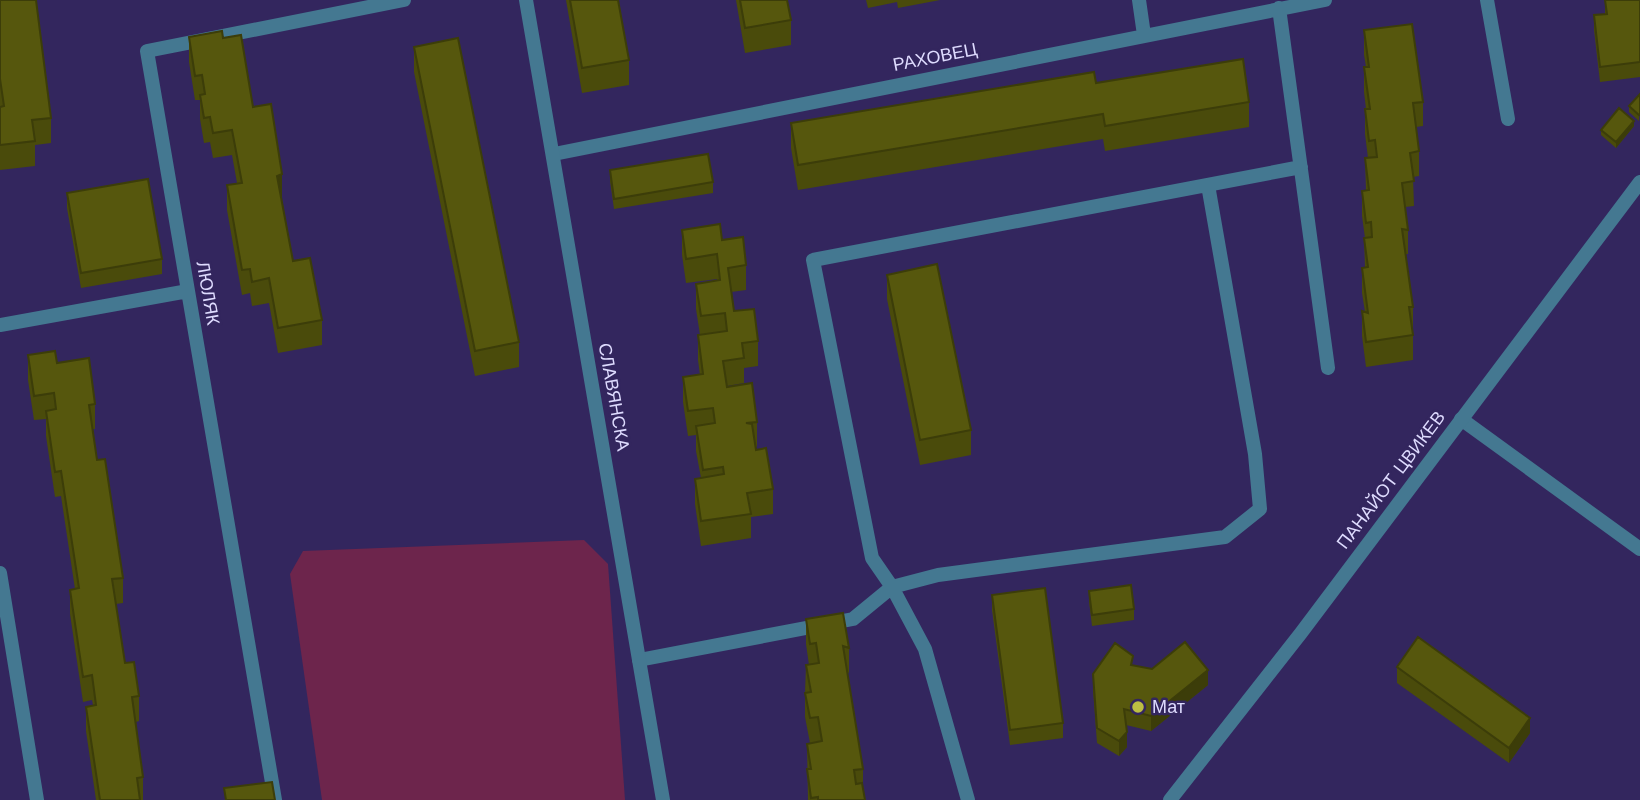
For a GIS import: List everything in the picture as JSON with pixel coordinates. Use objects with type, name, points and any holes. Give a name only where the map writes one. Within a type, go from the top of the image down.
[{"type":"street","name":"ЛЮЛЯК","points":[[275,800],[147,51],[404,0]]},
{"type":"street","name":"СЛАВЯНСКА","points":[[526,0],[663,800]]},
{"type":"street","points":[[1139,0],[1144,35]]},
{"type":"street","name":"РАХОВЕЦ","points":[[554,153],[1325,0]]},
{"type":"street","points":[[1488,0],[1507,119]]},
{"type":"street","points":[[1279,8],[1328,369]]},
{"type":"street","points":[[968,800],[925,649],[892,587],[872,558],[813,260],[1301,167]]},
{"type":"street","name":"ПАНАЙОТ ЦВИКЕВ","points":[[1170,800],[1301,633],[1640,182]]},
{"type":"street","points":[[639,660],[853,619],[892,587],[938,575],[1225,537],[1260,509],[1255,454],[1208,185]]},
{"type":"street","points":[[0,325],[188,291]]},
{"type":"street","points":[[1461,419],[1640,548]]},
{"type":"street","points":[[0,573],[37,800]]},
{"type":"shaded area","points":[[584,540],[608,564],[625,800],[322,800],[290,574],[303,551]]},
{"type":"building","points":[[0,0],[36,0],[51,118],[32,120],[35,141],[0,145],[0,107],[4,106],[0,79]]},
{"type":"building","points":[[570,0],[618,0],[629,60],[582,68]]},
{"type":"building","points":[[740,0],[787,0],[791,20],[745,28]]},
{"type":"building","points":[[1605,0],[1640,0],[1640,62],[1600,67],[1594,15],[1607,14]]},
{"type":"building","points":[[1412,24],[1423,102],[1413,103],[1419,151],[1410,153],[1414,181],[1402,183],[1408,230],[1402,229],[1413,307],[1409,307],[1413,335],[1366,342],[1362,311],[1368,313],[1362,268],[1368,267],[1364,238],[1372,237],[1371,222],[1366,223],[1362,191],[1369,190],[1365,158],[1377,157],[1375,140],[1369,141],[1365,109],[1370,109],[1364,67],[1369,67],[1364,30]]},
{"type":"building","points":[[222,31],[223,38],[241,35],[253,107],[271,104],[282,174],[277,176],[293,261],[310,258],[322,320],[278,328],[269,278],[252,282],[250,269],[242,270],[227,185],[242,183],[232,130],[213,133],[210,117],[204,118],[200,95],[205,94],[202,75],[195,76],[189,37]]},
{"type":"building","points":[[458,38],[519,342],[475,351],[414,47]]},
{"type":"building","points":[[1243,59],[1249,102],[1105,126],[1103,114],[798,165],[791,123],[1094,72],[1096,83]]},
{"type":"building","points":[[1640,94],[1640,114],[1639,115],[1629,106]]},
{"type":"building","points":[[1619,108],[1634,121],[1616,142],[1601,130]]},
{"type":"building","points":[[708,154],[713,182],[614,199],[610,170]]},
{"type":"building","points":[[148,179],[162,259],[81,273],[67,193]]},
{"type":"building","points":[[720,224],[722,240],[743,237],[746,265],[728,268],[734,311],[754,309],[758,341],[742,343],[744,358],[723,361],[727,387],[752,383],[757,422],[746,423],[752,424],[756,450],[766,448],[773,489],[747,493],[751,514],[701,521],[695,479],[724,474],[723,467],[703,470],[696,426],[715,423],[713,408],[688,411],[683,377],[703,374],[698,335],[727,331],[725,313],[701,316],[696,284],[720,280],[717,254],[686,259],[682,230]]},
{"type":"building","points":[[937,264],[971,430],[920,440],[887,275]]},
{"type":"building","points":[[55,351],[57,363],[89,358],[95,404],[89,405],[97,460],[105,459],[123,578],[112,579],[125,663],[134,662],[139,696],[132,697],[143,777],[137,778],[140,800],[100,800],[86,707],[96,705],[92,675],[83,677],[70,590],[79,588],[61,471],[55,472],[46,411],[56,409],[54,393],[34,396],[28,355]]},
{"type":"building","points":[[1131,585],[1134,609],[1092,615],[1089,591]]},
{"type":"building","points":[[1045,588],[1063,723],[1010,730],[992,595]]},
{"type":"building","points":[[843,613],[849,648],[843,646],[863,769],[854,770],[856,784],[862,783],[865,800],[818,800],[818,797],[811,798],[807,769],[811,769],[807,744],[822,741],[818,717],[810,718],[805,693],[811,692],[806,665],[819,663],[816,643],[810,644],[806,619]]},
{"type":"building","points":[[1418,637],[1530,718],[1509,748],[1397,667]]},
{"type":"building","name":"Мат","points":[[1185,642],[1208,670],[1151,716],[1124,709],[1127,732],[1119,741],[1097,728],[1093,674],[1115,643],[1133,656],[1131,665],[1152,669]]},
{"type":"building","points":[[272,782],[275,800],[226,800],[224,788]]},
{"type":"place","name":"Мат","points":[[1138,707]]}]
